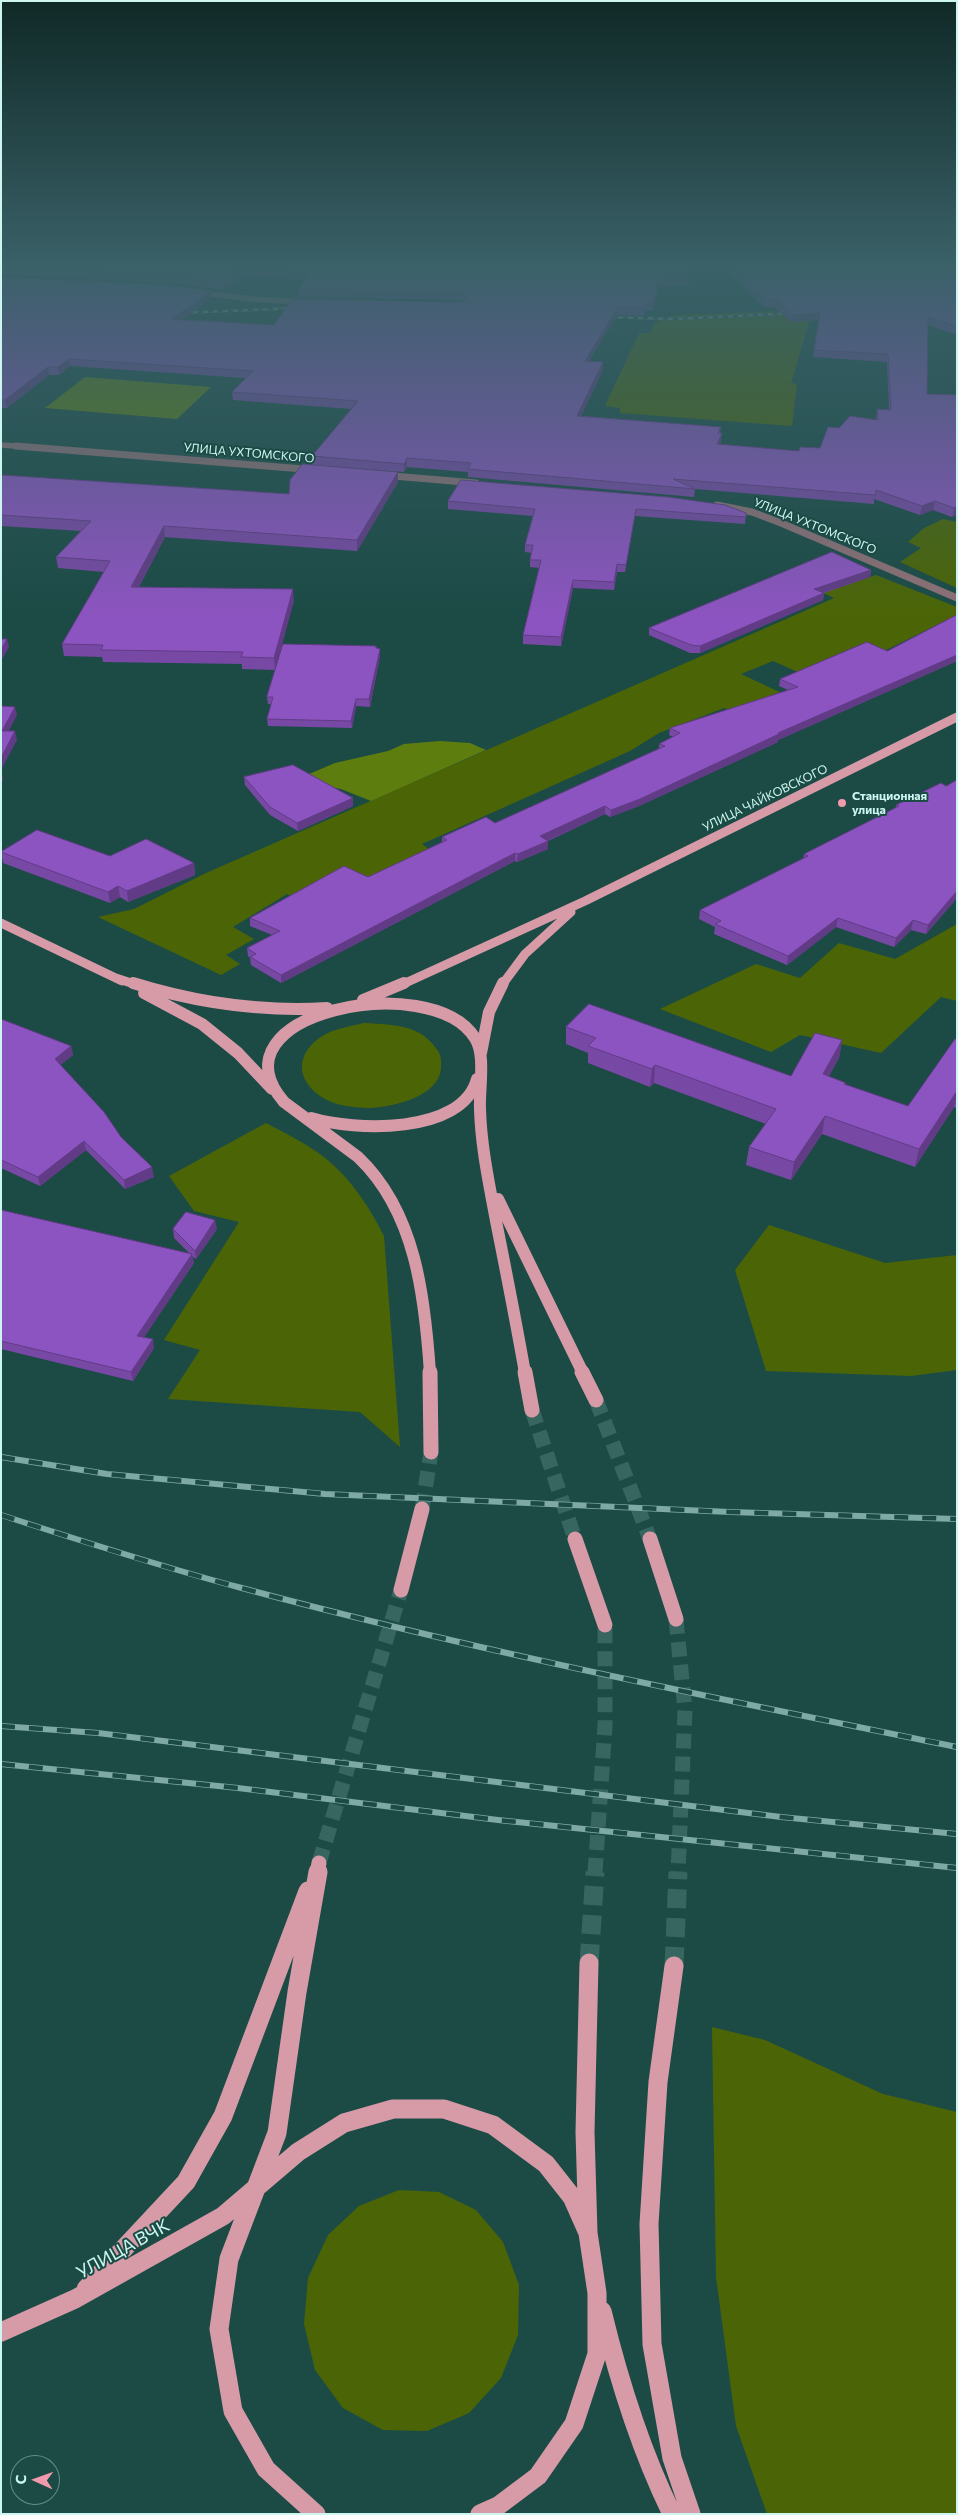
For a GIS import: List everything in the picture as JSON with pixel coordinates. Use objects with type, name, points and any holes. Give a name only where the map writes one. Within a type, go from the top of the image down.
[{"type":"main road","name":"УЛИЦА ЧАЙКОВСКОГО","points":[[342,1006],[378,995],[585,901],[957,717]]},
{"type":"main road","name":"УЛИЦА ЧАЙКОВСКОГО","points":[[481,1052],[491,1007],[504,980],[543,936],[585,901]]},
{"type":"main road","points":[[1,923],[116,978],[202,1024],[238,1053],[292,1110],[340,1141],[369,1167],[390,1194],[406,1228],[418,1267],[428,1357],[431,1452]]},
{"type":"main road","points":[[116,978],[182,998],[236,1008],[298,1010],[402,1004],[426,1009],[447,1017],[464,1028],[477,1040],[481,1052],[481,1138],[532,1410]]},
{"type":"main road","points":[[274,1091],[269,1078],[272,1050],[286,1034],[301,1023],[342,1006]]},
{"type":"main road","points":[[292,1110],[320,1122],[347,1126],[377,1128],[400,1125],[428,1119],[452,1109],[472,1093],[480,1075]]},
{"type":"main road","points":[[490,1184],[596,1400]]},
{"type":"main road","points":[[401,1590],[422,1509]]},
{"type":"main road","points":[[575,1539],[605,1625]]},
{"type":"main road","points":[[650,1539],[676,1619]]},
{"type":"main road","points":[[75,2299],[137,2237],[186,2182],[223,2116],[318,1863],[277,2133],[229,2259],[219,2329],[233,2411],[266,2469],[316,2514]]},
{"type":"main road","points":[[589,1963],[585,2132],[588,2233],[597,2294],[620,2382],[656,2483],[672,2514]]},
{"type":"main road","points":[[674,1966],[658,2082],[649,2224],[652,2344],[672,2458],[691,2514]]},
{"type":"main road","name":"УЛИЦА ВЧК","points":[[1,2332],[75,2299],[224,2216],[298,2152],[344,2123],[393,2109],[444,2109],[493,2124],[546,2164],[572,2197],[588,2233]]},
{"type":"main road","points":[[480,2514],[498,2506],[538,2476],[574,2424],[597,2354],[597,2294]]},
{"type":"street","name":"УЛИЦА УХТОМСКОГО","points":[[1,444],[323,470]]},
{"type":"street","points":[[369,474],[487,484]]},
{"type":"street","name":"УЛИЦА УХТОМСКОГО","points":[[706,503],[752,512],[957,598]]},
{"type":"green space","points":[[79,381],[140,381],[211,387],[177,419],[45,408]]},
{"type":"green space","points":[[616,381],[791,381],[791,383],[797,384],[792,426],[620,413],[620,408],[605,406]]},
{"type":"green space","points":[[943,519],[957,522],[957,588],[900,562],[921,548],[908,542],[924,528]]},
{"type":"green space","points":[[876,575],[957,607],[957,615],[884,651],[864,643],[826,659],[848,668],[818,681],[773,661],[741,674],[805,704],[755,723],[724,708],[659,733],[630,751],[422,844],[430,850],[368,878],[296,898],[287,894],[233,927],[254,939],[226,955],[240,964],[221,975],[98,917],[134,909],[206,873],[834,598],[823,593]]},
{"type":"green space","points":[[440,741],[470,743],[486,750],[371,801],[341,789],[314,784],[302,777],[335,763],[388,751],[404,744]]},
{"type":"green space","points":[[957,924],[957,1001],[941,997],[881,1053],[800,1035],[771,1052],[660,1009],[756,964],[800,978],[839,943],[895,959]]},
{"type":"green space","points":[[364,1023],[407,1028],[421,1034],[430,1041],[440,1056],[441,1069],[438,1079],[422,1094],[399,1103],[376,1108],[340,1105],[316,1093],[310,1087],[302,1071],[302,1063],[310,1047],[328,1033]]},
{"type":"green space","points":[[266,1123],[311,1148],[338,1169],[364,1201],[384,1236],[400,1447],[360,1412],[168,1399],[200,1350],[164,1340],[239,1222],[194,1211],[169,1176]]},
{"type":"green space","points":[[769,1225],[885,1263],[957,1255],[957,1370],[911,1376],[766,1371],[735,1270]]},
{"type":"green space","points":[[712,2027],[765,2040],[883,2094],[957,2112],[957,2514],[767,2514],[736,2426],[716,2277]]},
{"type":"green space","points":[[399,2190],[439,2192],[476,2210],[503,2242],[519,2285],[518,2335],[501,2378],[469,2413],[427,2431],[383,2430],[343,2408],[315,2370],[304,2324],[308,2278],[328,2235],[359,2206]]},
{"type":"building","points":[[1,381],[29,381],[5,400],[1,400]]},
{"type":"building","points":[[243,381],[594,381],[577,416],[721,427],[718,433],[722,433],[717,444],[799,451],[800,447],[820,448],[828,427],[839,428],[850,416],[878,420],[877,409],[891,410],[889,381],[927,381],[927,394],[957,395],[957,507],[954,508],[935,501],[922,506],[876,490],[875,495],[673,479],[695,489],[468,469],[471,463],[407,458],[404,464],[312,456],[358,401],[232,392]]},
{"type":"building","points":[[303,464],[398,472],[357,540],[164,526],[131,587],[293,589],[274,658],[241,657],[243,652],[101,650],[103,645],[62,644],[110,561],[56,557],[91,521],[1,515],[1,475],[289,494],[290,480]]},
{"type":"building","points":[[461,480],[668,497],[725,505],[746,513],[746,517],[636,509],[626,565],[617,564],[614,582],[573,580],[561,637],[523,635],[541,560],[530,560],[533,545],[525,545],[535,509],[448,501]]},
{"type":"building","points":[[832,552],[871,570],[814,589],[824,593],[700,646],[691,645],[649,628]]},
{"type":"building","points":[[957,615],[957,655],[778,733],[640,799],[611,810],[605,806],[540,836],[548,841],[518,854],[515,853],[281,975],[250,957],[256,954],[247,948],[280,931],[250,918],[344,866],[368,877],[447,840],[442,837],[486,817],[495,823],[665,746],[659,744],[680,733],[670,728],[798,687],[780,679],[867,642],[887,651]]},
{"type":"building","points":[[1,639],[7,639],[1,650]]},
{"type":"building","points":[[283,644],[376,646],[376,648],[380,649],[369,699],[356,699],[351,721],[267,719],[273,697],[267,697]]},
{"type":"building","points":[[1,706],[15,707],[2,731],[15,731],[1,758]]},
{"type":"building","points":[[293,765],[353,798],[297,823],[270,807],[244,777]]},
{"type":"building","points":[[957,780],[957,891],[928,925],[913,920],[896,938],[838,918],[788,956],[715,924],[721,921],[700,910],[808,856],[804,854],[899,806],[896,805],[941,783],[946,786]]},
{"type":"building","points":[[37,830],[110,856],[146,839],[194,863],[127,891],[118,886],[108,892],[1,852]]},
{"type":"building","points":[[589,1004],[791,1076],[815,1033],[842,1040],[823,1074],[846,1083],[844,1084],[908,1106],[955,1039],[957,1039],[957,1091],[919,1149],[825,1116],[794,1162],[749,1147],[776,1109],[655,1065],[652,1069],[588,1046],[596,1038],[566,1027]]},
{"type":"building","points":[[1,1019],[71,1046],[55,1059],[104,1112],[121,1137],[152,1167],[124,1180],[84,1141],[38,1177],[1,1160]]},
{"type":"building","points":[[1,1210],[192,1254],[137,1336],[153,1339],[131,1372],[1,1341]]},
{"type":"building","points":[[186,1212],[215,1220],[195,1251],[173,1229]]},
{"type":"tunnel","points":[[596,1400],[650,1539]]},
{"type":"tunnel","points":[[532,1410],[575,1539]]},
{"type":"tunnel","points":[[422,1509],[431,1452]]},
{"type":"tunnel","points":[[319,1863],[401,1590]]},
{"type":"tunnel","points":[[676,1619],[685,1710],[678,1873]]},
{"type":"tunnel","points":[[595,1873],[605,1726],[605,1625]]},
{"type":"tunnel","points":[[589,1963],[595,1872]]},
{"type":"tunnel","points":[[674,1966],[678,1872]]},
{"type":"railway","points":[[1,1457],[107,1474],[325,1494],[730,1512],[957,1519]]},
{"type":"railway","points":[[1,1515],[208,1579],[416,1632],[596,1673],[957,1747]]},
{"type":"railway","points":[[1,1726],[98,1733],[781,1817],[957,1834]]},
{"type":"railway","points":[[1,1764],[238,1788],[498,1820],[957,1868]]},
{"type":"place","name":"Станционная улица","points":[[842,803]]}]
